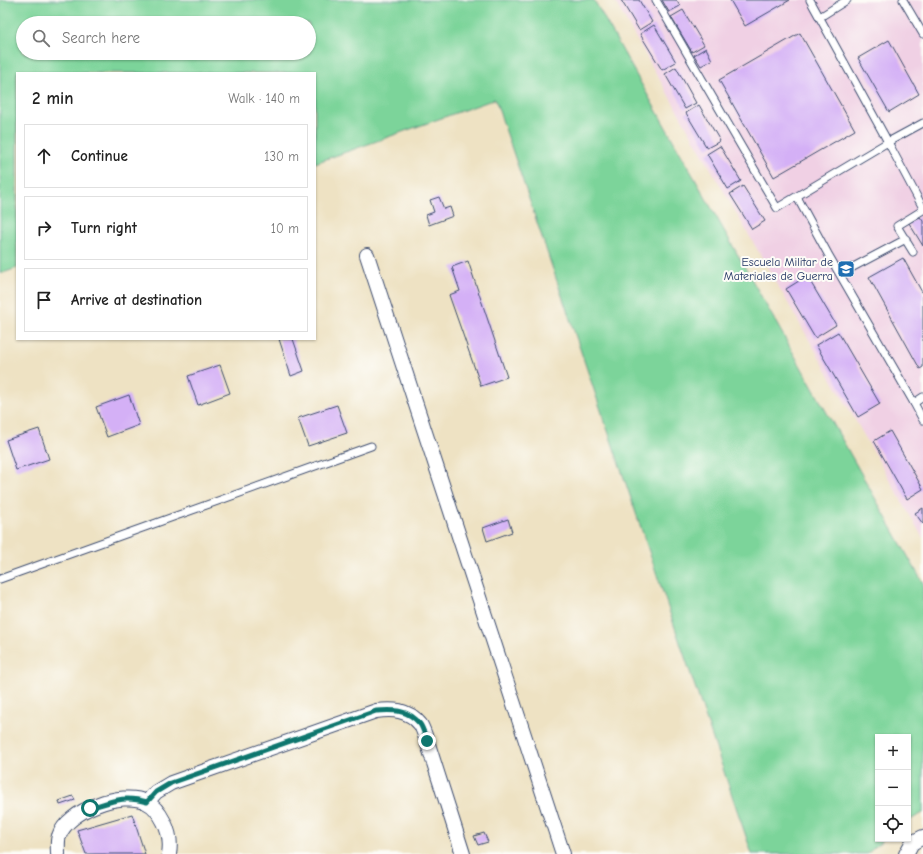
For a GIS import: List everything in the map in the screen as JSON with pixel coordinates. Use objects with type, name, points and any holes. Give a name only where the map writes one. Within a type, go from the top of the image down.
[{"type":"street","points":[[367,255],[563,854]]},
{"type":"street","points":[[147,802],[156,792],[171,783],[376,711],[392,710],[408,714],[420,724],[427,741],[463,854]]},
{"type":"street","points":[[58,854],[59,836],[68,822],[78,814],[90,808],[118,799],[133,798],[147,802],[159,811],[167,828],[170,846],[168,854]]},
{"type":"street","points":[[896,854],[914,845]]},
{"type":"lane","points":[[656,0],[777,208],[923,123]]},
{"type":"lane","points":[[810,0],[923,209],[897,226],[913,252]]},
{"type":"lane","points":[[820,17],[848,0]]},
{"type":"lane","points":[[903,0],[923,34]]},
{"type":"lane","points":[[796,197],[923,420]]},
{"type":"lane","points":[[840,274],[906,239]]},
{"type":"lane","points":[[914,403],[923,397]]},
{"type":"lane","points":[[0,579],[371,446]]},
{"type":"shaded area","name":"Escuela Militar de Materiales de Guerra","points":[[614,0],[923,0],[923,538]]},
{"type":"green space","points":[[0,0],[594,0],[923,583],[923,813],[911,819],[911,734],[875,734],[875,842],[881,842],[867,854],[752,854],[495,99],[316,163],[316,72],[16,72],[16,268],[0,274]]},
{"type":"building","points":[[621,0],[639,0],[652,22],[639,30]]},
{"type":"building","points":[[662,0],[676,0],[680,6],[669,12]]},
{"type":"building","points":[[730,0],[790,0],[745,26]]},
{"type":"building","points":[[683,10],[704,45],[692,52],[671,17]]},
{"type":"building","points":[[654,25],[676,62],[662,70],[640,34]]},
{"type":"building","points":[[800,33],[855,130],[774,177],[719,80]]},
{"type":"building","points":[[889,40],[919,94],[889,112],[858,58]]},
{"type":"building","points":[[706,48],[712,60],[701,66],[694,55]]},
{"type":"building","points":[[676,67],[696,103],[685,109],[665,74]]},
{"type":"building","points":[[699,105],[720,141],[707,148],[686,113]]},
{"type":"building","points":[[720,146],[741,181],[728,189],[707,154]]},
{"type":"building","points":[[743,186],[765,221],[752,229],[730,194]]},
{"type":"building","points":[[439,197],[444,209],[450,207],[453,216],[429,225],[426,215],[434,212],[430,200]]},
{"type":"building","points":[[920,217],[923,221],[923,246],[909,223]]},
{"type":"building","points":[[903,258],[923,294],[923,367],[920,369],[869,277]]},
{"type":"building","points":[[468,261],[507,377],[481,386],[449,295],[460,291],[452,267]]},
{"type":"building","points":[[807,276],[836,325],[815,338],[786,289]]},
{"type":"building","points":[[838,332],[880,404],[858,417],[816,345]]},
{"type":"building","points":[[279,340],[293,340],[304,371],[291,376]]},
{"type":"building","points":[[220,365],[230,393],[198,405],[188,376]]},
{"type":"building","points":[[129,395],[139,425],[107,437],[96,407]]},
{"type":"building","points":[[337,405],[347,433],[308,446],[298,418]]},
{"type":"building","points":[[39,429],[49,459],[16,470],[6,440]]},
{"type":"building","points":[[890,431],[923,489],[907,499],[874,441]]},
{"type":"building","points":[[923,508],[923,524],[915,513]]},
{"type":"building","points":[[508,519],[512,532],[487,541],[483,528]]},
{"type":"building","points":[[73,796],[75,800],[60,805],[59,801]]},
{"type":"building","points":[[132,814],[145,854],[86,854],[77,830]]},
{"type":"building","points":[[484,833],[488,842],[478,845],[474,836]]},
{"type":"place","name":"Escuela Militar de Materiales de Guerra","points":[[846,269]]},
{"type":"route","points":[[90,808],[118,799],[133,798],[147,802],[156,792],[171,783],[376,711],[392,710],[408,714],[420,724],[427,741]]}]
